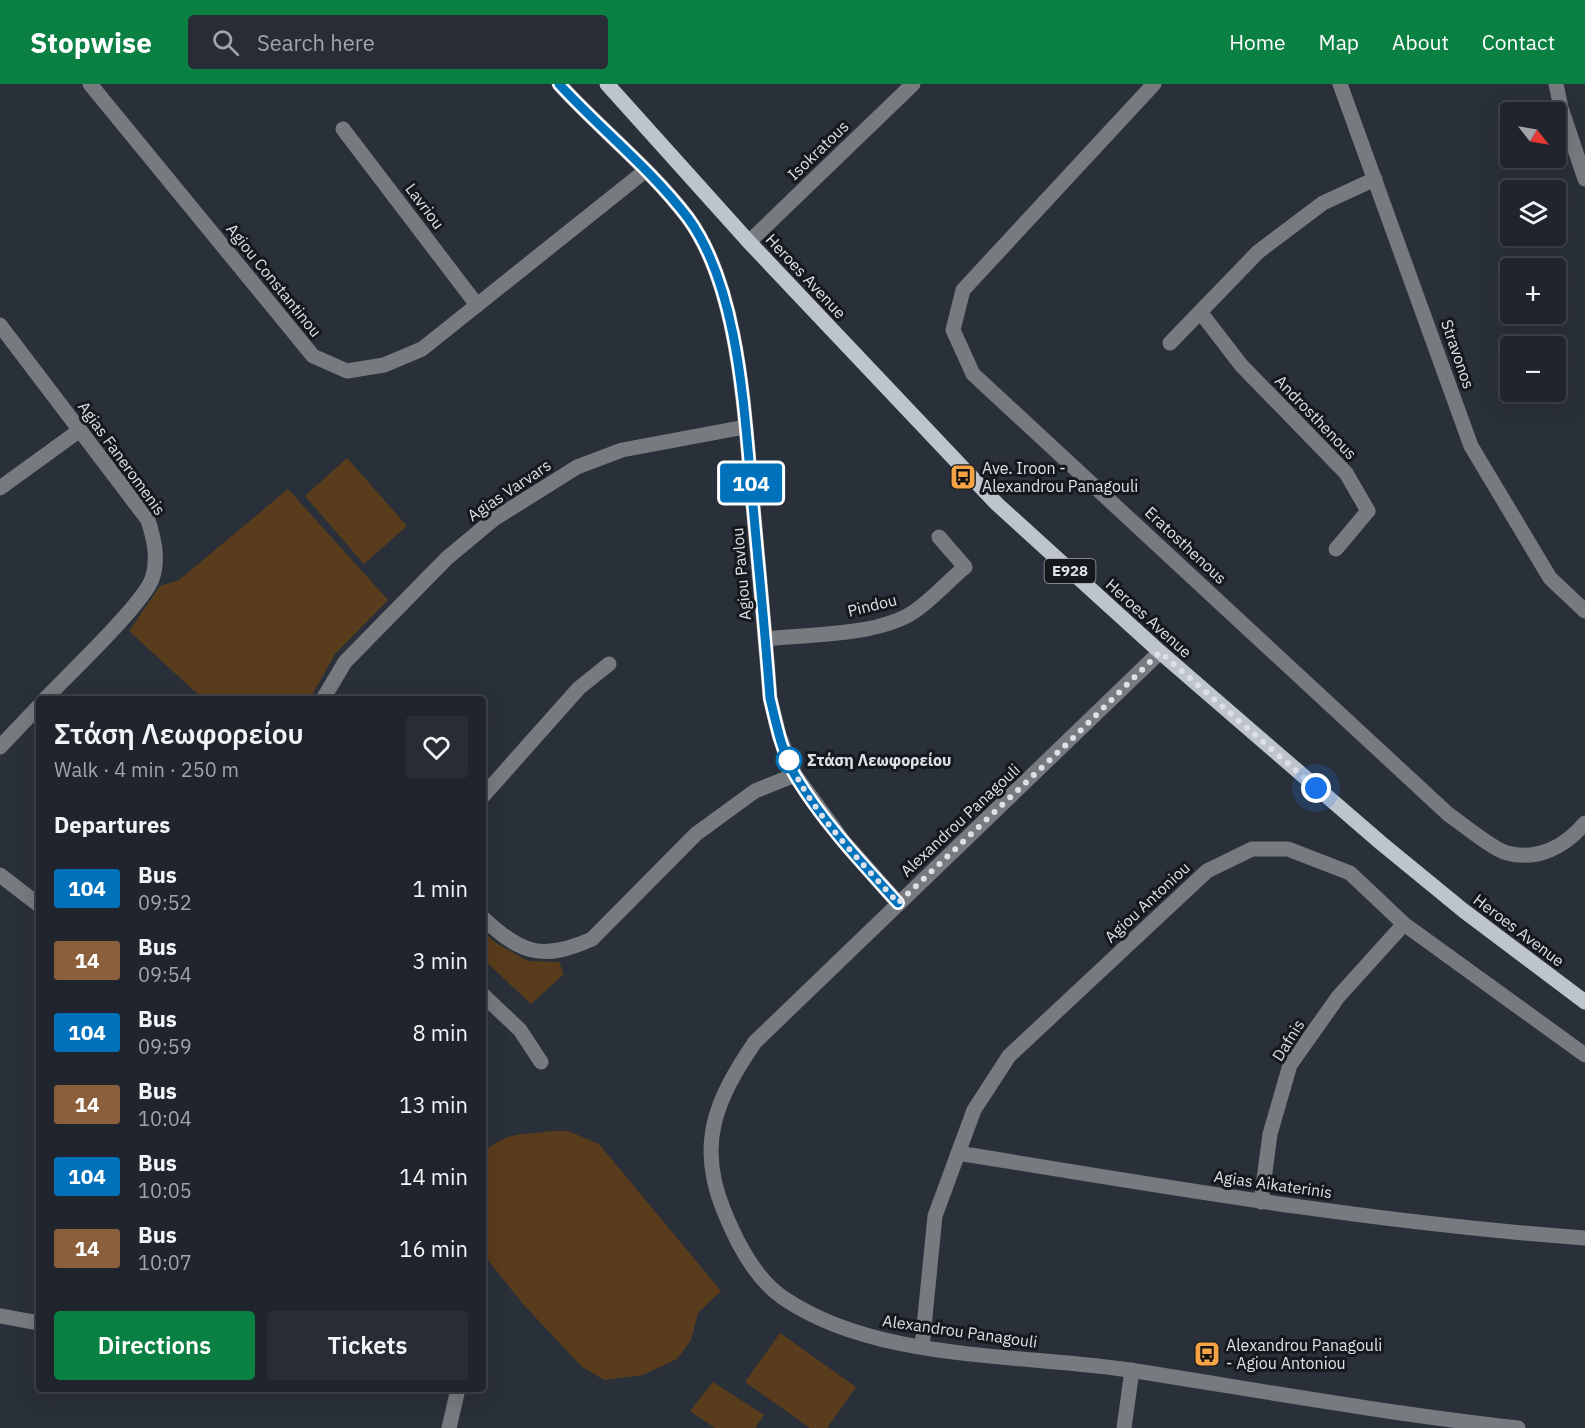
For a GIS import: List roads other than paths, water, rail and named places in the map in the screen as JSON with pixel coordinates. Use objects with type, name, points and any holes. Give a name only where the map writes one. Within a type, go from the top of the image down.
[{"type":"main road","name":"Heroes Avenue","points":[[607,84],[749,242],[997,504],[1160,652],[1381,843],[1464,911],[1585,1002]]},
{"type":"street","name":"Agiou Constantinou","points":[[90,84],[313,356],[348,371],[384,365],[422,349],[645,171]]},
{"type":"street","name":"Agiou Pavlou","points":[[559,84],[645,171],[688,219],[710,259],[723,297],[740,372],[770,698],[779,735],[795,775],[844,842],[898,903]]},
{"type":"street","name":"Isokratous","points":[[749,242],[913,84]]},
{"type":"street","name":"Eratosthenous","points":[[1154,84],[963,290],[952,330],[974,374],[1448,814],[1505,853],[1542,855],[1575,835],[1585,824]]},
{"type":"street","name":"Stravonos","points":[[1340,84],[1471,446],[1550,578],[1585,612]]},
{"type":"street","points":[[1556,84],[1585,179]]},
{"type":"street","name":"Lavriou","points":[[343,129],[477,305]]},
{"type":"street","points":[[1170,343],[1202,313],[1258,252],[1323,202],[1375,179]]},
{"type":"street","name":"Androsthenous","points":[[1202,313],[1241,365],[1346,473],[1368,511],[1336,549]]},
{"type":"street","name":"Agias Faneromenis","points":[[0,325],[148,520],[156,546],[152,579],[131,608],[48,696]]},
{"type":"street","name":"Agias Varvars","points":[[325,696],[345,662],[447,558],[494,519],[577,467],[622,450],[745,427]]},
{"type":"street","points":[[0,488],[80,430]]},
{"type":"street","name":"Pindou","points":[[765,639],[864,629],[888,623],[912,613],[965,567],[939,537]]},
{"type":"street","name":"Alexandrou Panagouli","points":[[1160,652],[755,1042],[734,1072],[718,1104],[711,1145],[713,1185],[734,1235],[757,1270],[780,1296],[822,1320],[865,1336],[922,1347],[1132,1370],[1518,1428]]},
{"type":"street","points":[[486,793],[579,688],[609,664]]},
{"type":"street","points":[[0,747],[36,709]]},
{"type":"street","points":[[486,921],[500,934],[528,949],[553,953],[592,939],[696,834],[755,791],[795,775]]},
{"type":"street","name":"Agiou Antoniou","points":[[922,1347],[935,1216],[974,1110],[1009,1056],[1207,871],[1252,849],[1288,849],[1350,873],[1404,924],[1585,1055]]},
{"type":"street","points":[[2,880],[36,903]]},
{"type":"street","name":"Dafnis","points":[[1261,1202],[1270,1134],[1290,1065],[1338,997],[1404,924]]},
{"type":"street","points":[[486,998],[520,1030],[541,1062]]},
{"type":"street","name":"Agias Aikaterinis","points":[[958,1153],[1261,1202],[1507,1233],[1585,1238]]},
{"type":"street","points":[[0,1316],[36,1322]]},
{"type":"street","points":[[1124,1428],[1132,1370]]},
{"type":"street","points":[[449,1428],[457,1392]]},
{"type":"place","name":"Ave. Iroon - Alexandrou Panagouli","points":[[963,477]]},
{"type":"place","name":"Στάση Λεωφορείου","points":[[789,760]]},
{"type":"place","name":"Alexandrou Panagouli - Agiou Antoniou","points":[[1207,1354]]}]
